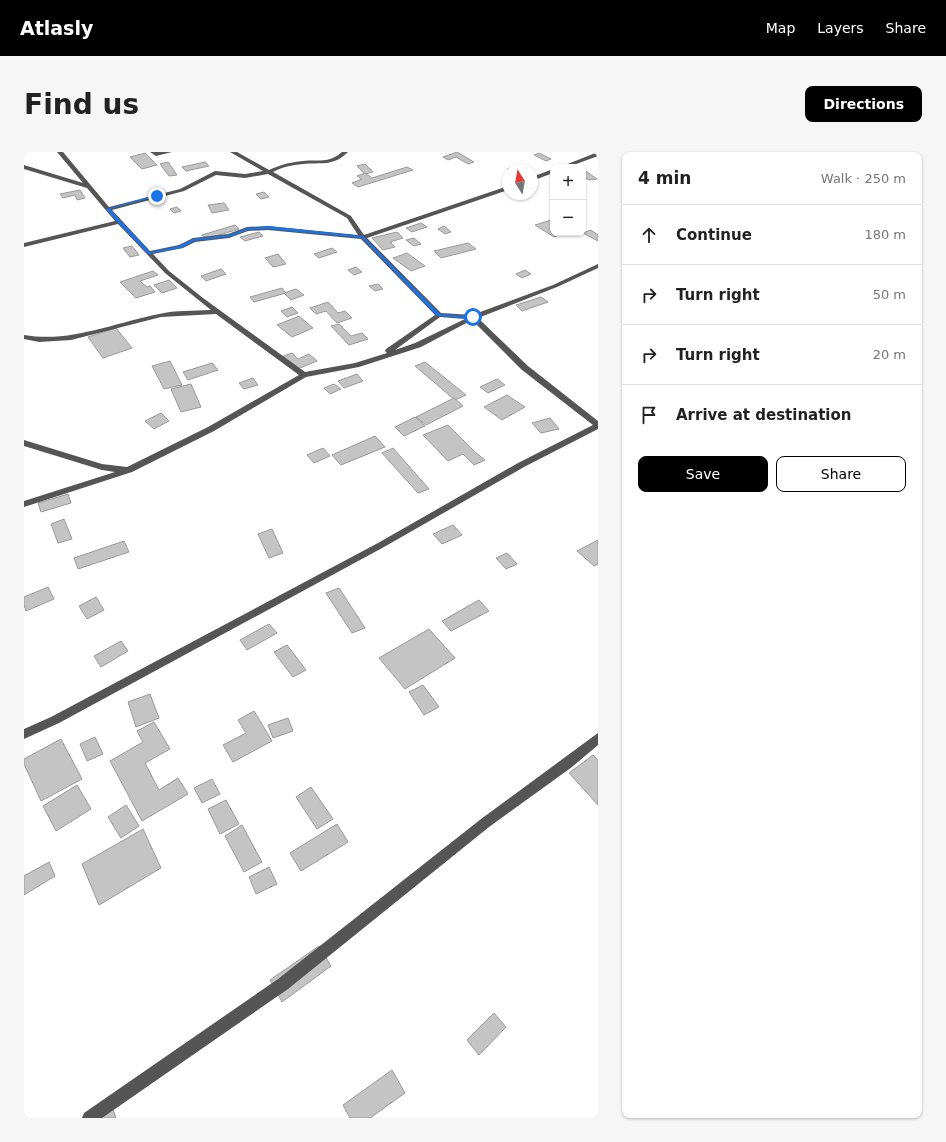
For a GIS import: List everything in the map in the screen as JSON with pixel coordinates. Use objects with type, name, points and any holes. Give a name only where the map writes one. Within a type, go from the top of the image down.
[{"type":"street","points":[[60,152],[91,187],[118,222],[130,231],[166,271],[217,312],[304,375]]},
{"type":"street","points":[[152,152],[156,154],[170,152]]},
{"type":"street","points":[[232,152],[349,217],[363,237],[439,315]]},
{"type":"street","points":[[108,209],[182,190],[215,174],[245,176],[268,172],[281,166],[304,162],[328,162],[338,158],[345,152]]},
{"type":"street","points":[[571,164],[598,154]]},
{"type":"street","points":[[24,167],[91,187]]},
{"type":"street","points":[[538,177],[550,172]]},
{"type":"street","points":[[150,253],[180,247],[193,240],[229,236],[248,229],[268,228],[363,237],[502,190]]},
{"type":"street","points":[[24,245],[118,222]]},
{"type":"street","points":[[24,504],[129,470],[211,429],[304,375],[356,365],[418,345],[473,317],[555,286],[598,266]]},
{"type":"street","points":[[24,337],[36,340],[78,336],[154,316],[217,312]]},
{"type":"street","points":[[24,734],[69,713],[381,545],[522,465],[598,426],[525,368],[473,317],[439,315],[380,357]]},
{"type":"street","points":[[24,443],[102,467],[129,470]]},
{"type":"street","points":[[89,1118],[283,984],[485,823],[568,763],[598,738]]},
{"type":"building","points":[[457,152],[474,162],[468,164],[456,157],[448,160],[443,157]]},
{"type":"building","points":[[145,153],[157,165],[142,169],[130,157]]},
{"type":"building","points":[[539,153],[551,159],[546,161],[534,155]]},
{"type":"building","points":[[168,162],[177,175],[169,176],[160,164]]},
{"type":"building","points":[[205,162],[209,166],[186,171],[182,167]]},
{"type":"building","points":[[365,164],[373,172],[365,174],[357,166]]},
{"type":"building","points":[[407,167],[413,170],[358,187],[352,183],[362,179],[357,176],[365,173],[372,178]]},
{"type":"building","points":[[586,171],[597,179],[589,180],[586,178]]},
{"type":"building","points":[[80,190],[85,198],[77,200],[75,195],[63,198],[60,194]]},
{"type":"building","points":[[264,192],[269,197],[261,199],[256,194]]},
{"type":"building","points":[[224,203],[229,210],[212,213],[208,205]]},
{"type":"building","points":[[177,207],[181,211],[174,213],[170,209]]},
{"type":"building","points":[[550,220],[550,234],[535,225]]},
{"type":"building","points":[[421,223],[427,227],[412,232],[406,228]]},
{"type":"building","points":[[235,225],[239,229],[206,239],[202,235]]},
{"type":"building","points":[[444,226],[451,232],[445,234],[438,229]]},
{"type":"building","points":[[591,230],[598,235],[598,241],[586,235],[586,232]]},
{"type":"building","points":[[259,232],[263,236],[245,241],[240,237]]},
{"type":"building","points":[[397,232],[403,238],[390,242],[395,247],[383,250],[372,238]]},
{"type":"building","points":[[414,238],[421,244],[414,246],[406,240]]},
{"type":"building","points":[[468,243],[476,249],[441,258],[434,251]]},
{"type":"building","points":[[132,246],[139,255],[130,257],[123,248]]},
{"type":"building","points":[[332,248],[337,252],[319,258],[314,254]]},
{"type":"building","points":[[407,253],[425,266],[411,271],[393,258]]},
{"type":"building","points":[[278,254],[286,264],[273,267],[265,258]]},
{"type":"building","points":[[356,267],[362,272],[354,275],[348,270]]},
{"type":"building","points":[[221,269],[226,274],[206,281],[201,276]]},
{"type":"building","points":[[525,270],[531,274],[522,278],[516,274]]},
{"type":"building","points":[[153,271],[158,275],[140,281],[147,287],[150,286],[155,292],[136,298],[120,282]]},
{"type":"building","points":[[169,280],[177,288],[162,293],[154,285]]},
{"type":"building","points":[[378,284],[383,289],[375,291],[369,286]]},
{"type":"building","points":[[282,288],[286,293],[254,302],[250,297]]},
{"type":"building","points":[[296,289],[304,295],[291,300],[284,293]]},
{"type":"building","points":[[541,297],[548,302],[522,311],[516,305]]},
{"type":"building","points":[[328,302],[338,313],[345,311],[352,318],[337,323],[326,311],[316,314],[310,308]]},
{"type":"building","points":[[292,307],[298,313],[287,317],[281,311]]},
{"type":"building","points":[[299,316],[313,328],[292,337],[277,325]]},
{"type":"building","points":[[339,324],[351,336],[362,333],[368,339],[349,345],[331,326]]},
{"type":"building","points":[[116,328],[132,348],[103,358],[88,337]]},
{"type":"building","points":[[292,353],[298,359],[309,354],[317,361],[295,370],[281,357]]},
{"type":"building","points":[[170,361],[182,385],[164,389],[152,366]]},
{"type":"building","points":[[425,362],[466,395],[455,400],[415,366]]},
{"type":"building","points":[[212,363],[218,370],[188,380],[183,372]]},
{"type":"building","points":[[357,374],[363,381],[344,388],[338,381]]},
{"type":"building","points":[[253,378],[258,385],[244,389],[239,383]]},
{"type":"building","points":[[497,379],[505,385],[488,393],[480,387]]},
{"type":"building","points":[[191,384],[201,407],[181,412],[171,389]]},
{"type":"building","points":[[334,384],[341,389],[330,394],[324,388]]},
{"type":"building","points":[[507,395],[525,407],[502,420],[484,407]]},
{"type":"building","points":[[454,398],[463,406],[426,425],[416,417]]},
{"type":"building","points":[[161,413],[169,421],[154,429],[145,421]]},
{"type":"building","points":[[415,417],[425,426],[404,436],[395,427]]},
{"type":"building","points":[[550,418],[559,429],[541,433],[532,423]]},
{"type":"building","points":[[448,425],[485,460],[474,465],[463,454],[448,461],[423,435]]},
{"type":"building","points":[[375,436],[385,447],[341,465],[332,455]]},
{"type":"building","points":[[323,448],[330,456],[314,463],[307,455]]},
{"type":"building","points":[[393,448],[429,489],[418,493],[382,453]]},
{"type":"building","points":[[68,494],[71,503],[41,512],[38,503]]},
{"type":"building","points":[[64,519],[72,539],[58,543],[51,524]]},
{"type":"building","points":[[453,525],[462,535],[442,544],[433,534]]},
{"type":"building","points":[[272,529],[283,553],[269,558],[258,534]]},
{"type":"building","points":[[598,540],[598,564],[594,566],[577,551]]},
{"type":"building","points":[[124,541],[129,552],[78,569],[74,558]]},
{"type":"building","points":[[507,553],[517,564],[506,569],[496,558]]},
{"type":"building","points":[[48,587],[54,599],[26,611],[24,597]]},
{"type":"building","points":[[339,588],[365,628],[352,633],[326,593]]},
{"type":"building","points":[[96,597],[104,610],[87,619],[79,606]]},
{"type":"building","points":[[479,600],[489,611],[451,631],[442,621]]},
{"type":"building","points":[[269,624],[277,633],[247,650],[240,640]]},
{"type":"building","points":[[429,629],[455,658],[405,689],[379,658]]},
{"type":"building","points":[[121,641],[128,651],[101,667],[94,656]]},
{"type":"building","points":[[287,645],[306,670],[293,677],[274,652]]},
{"type":"building","points":[[423,685],[439,707],[424,715],[409,692]]},
{"type":"building","points":[[150,694],[159,718],[136,727],[128,702]]},
{"type":"building","points":[[254,711],[272,741],[233,762],[223,745],[246,733],[238,720]]},
{"type":"building","points":[[288,718],[293,731],[273,738],[268,725]]},
{"type":"building","points":[[154,722],[170,749],[145,763],[159,790],[178,778],[188,794],[142,821],[110,761],[143,742],[137,731]]},
{"type":"building","points":[[95,737],[103,754],[87,761],[80,744]]},
{"type":"building","points":[[61,739],[82,779],[41,801],[24,764],[24,759]]},
{"type":"building","points":[[593,755],[598,760],[598,805],[569,773]]},
{"type":"building","points":[[212,779],[220,794],[202,803],[194,788]]},
{"type":"building","points":[[77,785],[91,809],[56,831],[43,806]]},
{"type":"building","points":[[311,787],[333,819],[317,829],[296,797]]},
{"type":"building","points":[[226,800],[239,824],[220,834],[208,809]]},
{"type":"building","points":[[126,805],[139,826],[121,838],[108,817]]},
{"type":"building","points":[[337,824],[348,842],[301,871],[290,853]]},
{"type":"building","points":[[242,825],[262,862],[244,872],[225,836]]},
{"type":"building","points":[[143,829],[161,868],[99,905],[82,864]]},
{"type":"building","points":[[49,862],[55,876],[24,895],[24,876]]},
{"type":"building","points":[[269,867],[277,884],[256,894],[249,877]]},
{"type":"building","points":[[319,946],[331,966],[282,1002],[270,980]]},
{"type":"building","points":[[494,1013],[506,1027],[479,1055],[467,1040]]},
{"type":"building","points":[[392,1070],[405,1093],[370,1118],[350,1118],[343,1105]]},
{"type":"building","points":[[111,1103],[116,1118],[89,1118]]},
{"type":"route","points":[[157,196],[108,209],[118,222],[130,231],[150,253],[180,247],[193,240],[229,236],[248,229],[268,228],[363,237],[439,315],[473,317]]}]
